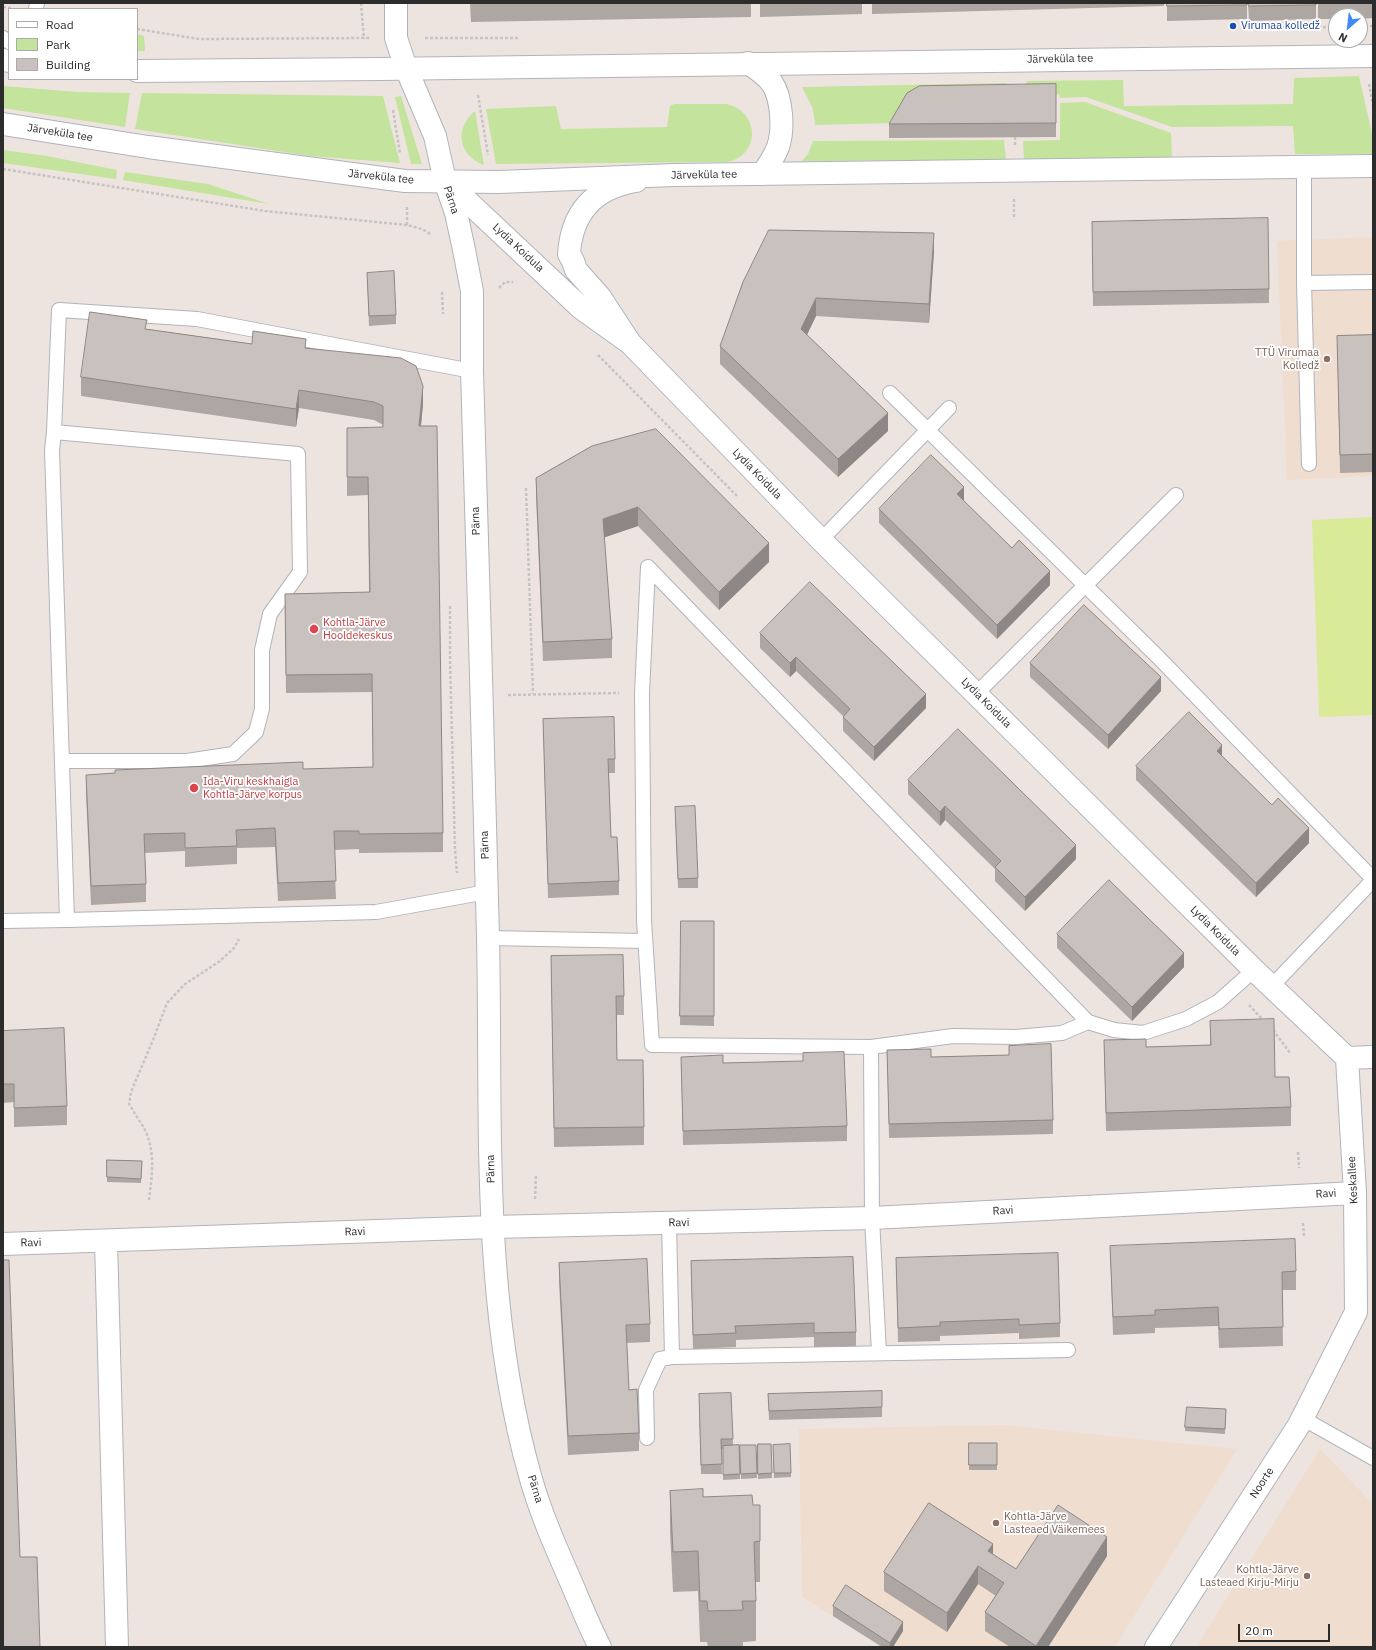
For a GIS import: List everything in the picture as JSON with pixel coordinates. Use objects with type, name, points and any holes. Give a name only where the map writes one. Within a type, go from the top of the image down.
[{"type":"street","name":"Pärna","points":[[396,3],[396,38],[406,68],[435,136],[445,181],[456,213],[472,291],[472,371],[488,938],[492,1227],[500,1318],[506,1362],[522,1445],[531,1479],[550,1533],[600,1647]]},
{"type":"street","name":"Järveküla tee","points":[[138,71],[1373,56]]},
{"type":"street","points":[[748,63],[763,73],[772,84],[779,105],[781,123],[778,146],[772,161],[762,174]]},
{"type":"street","name":"Järveküla tee","points":[[3,124],[148,147],[405,181],[499,182],[674,175],[1373,166]]},
{"type":"street","name":"Lydia Koidula","points":[[630,343],[600,297],[576,270],[569,254],[571,238],[582,212],[602,191],[623,183],[674,175]]},
{"type":"street","name":"Lydia Koidula","points":[[445,181],[581,308],[630,343],[821,540],[1254,970],[1347,1058]]},
{"type":"street","points":[[1347,1058],[1373,1057]]},
{"type":"street","name":"Keskallee","points":[[1347,1058],[1354,1193],[1365,1313]]},
{"type":"street","name":"Ravi","points":[[3,1244],[492,1227],[872,1218],[1354,1193]]},
{"type":"street","points":[[106,1241],[117,1647]]},
{"type":"street","name":"Noorte","points":[[1156,1647],[1302,1418],[1365,1313]]},
{"type":"lane","points":[[1304,166],[1304,283],[1309,464]]},
{"type":"lane","points":[[1304,283],[1373,282]]},
{"type":"lane","points":[[67,920],[53,458],[58,310],[196,319],[472,371]]},
{"type":"lane","points":[[890,393],[1164,664],[1373,880],[1271,986]]},
{"type":"lane","points":[[821,540],[949,408]]},
{"type":"lane","points":[[54,432],[298,454],[300,572],[270,614],[262,650],[262,709],[256,732],[233,754],[225,756],[187,761],[62,761]]},
{"type":"lane","points":[[976,694],[1176,495]]},
{"type":"lane","points":[[1088,1022],[1062,1034],[1016,1037],[953,1036],[871,1047],[652,1045],[644,920],[642,693],[648,567],[1088,1022],[1114,1030],[1143,1033],[1186,1019],[1218,1002],[1254,970]]},
{"type":"lane","points":[[3,921],[376,912],[487,892]]},
{"type":"lane","points":[[488,938],[645,941]]},
{"type":"lane","points":[[871,1047],[872,1218],[879,1353]]},
{"type":"lane","points":[[668,1223],[672,1357]]},
{"type":"lane","points":[[647,1438],[646,1390],[660,1359],[672,1357],[1068,1350]]},
{"type":"lane","points":[[1302,1418],[1373,1458]]},
{"type":"path","points":[[361,3],[363,38],[380,69],[390,96],[405,181],[408,225]]},
{"type":"path","points":[[469,38],[490,164],[499,182]]},
{"type":"path","points":[[3,169],[265,211],[408,225],[422,229],[432,235],[435,242]]},
{"type":"path","points":[[441,285],[442,292],[497,290],[505,282],[516,282]]},
{"type":"path","points":[[526,488],[533,694]]},
{"type":"path","points":[[506,695],[642,693]]},
{"type":"path","points":[[149,1200],[153,1169],[151,1152],[145,1130],[129,1104],[131,1092],[167,1003],[185,984],[220,961],[234,948],[240,936],[244,915]]},
{"type":"path","points":[[1298,1152],[1299,1172]]},
{"type":"path","points":[[535,1203],[536,1174]]},
{"type":"path","points":[[1302,1217],[1304,1236]]},
{"type":"shaded area","name":"TTÜ Virumaa Kolledž","points":[[1373,237],[1373,476],[1287,480],[1277,241]]},
{"type":"shaded area","name":"Kohtla-Järve Lasteaed Väikemees","points":[[1004,1425],[1237,1449],[1115,1647],[883,1647],[802,1597],[799,1429]]},
{"type":"shaded area","name":"Kohtla-Järve Lasteaed Kirju-Mirju","points":[[1320,1449],[1373,1504],[1373,1647],[1196,1647]]},
{"type":"green space","points":[[138,34],[144,36],[145,51],[138,51]]},
{"type":"green space","points":[[1359,76],[1373,138],[1373,154],[1295,154],[1293,126],[1172,127],[1086,97],[1060,98],[1059,94],[1022,95],[1027,81],[1123,80],[1124,106],[1293,104],[1294,78]]},
{"type":"green space","points":[[1007,83],[1008,97],[894,123],[815,125],[813,109],[802,87]]},
{"type":"green space","points":[[3,86],[78,92],[130,93],[125,127],[3,108]]},
{"type":"green space","points":[[142,93],[383,96],[400,163],[310,156],[135,129]]},
{"type":"green space","points":[[401,96],[422,164],[411,164],[395,97]]},
{"type":"green space","points":[[1085,102],[1171,133],[1172,157],[1024,160],[1023,141],[1060,140],[1060,103]]},
{"type":"green space","points":[[674,104],[726,104],[736,108],[744,114],[752,131],[748,148],[742,156],[726,162],[496,164],[486,109],[556,106],[561,129],[667,127],[670,106]]},
{"type":"green space","points":[[475,111],[484,165],[475,161],[469,155],[464,148],[462,141],[464,126],[468,118]]},
{"type":"green space","points":[[1004,140],[1006,160],[802,161],[808,154],[813,141]]},
{"type":"green space","points":[[3,150],[47,156],[117,170],[116,179],[3,163]]},
{"type":"green space","points":[[125,172],[208,184],[269,204],[123,180]]},
{"type":"green space","points":[[1373,517],[1373,715],[1319,717],[1312,520]]},
{"type":"building","points":[[1167,3],[1247,3],[1247,5],[1167,6]]},
{"type":"building","points":[[1248,3],[1316,3],[1316,5],[1249,6]]},
{"type":"building","points":[[1056,84],[1056,123],[889,124],[907,93],[919,86]]},
{"type":"building","points":[[1268,218],[1269,289],[1093,292],[1092,222]]},
{"type":"building","points":[[769,230],[934,233],[929,304],[816,298],[801,329],[888,413],[838,459],[720,346],[743,282]]},
{"type":"building","points":[[394,271],[396,315],[369,316],[367,273]]},
{"type":"building","points":[[90,312],[147,320],[145,329],[252,344],[253,331],[306,339],[305,348],[401,358],[416,366],[423,386],[419,426],[437,426],[443,833],[359,834],[359,831],[334,831],[336,881],[278,883],[275,828],[236,830],[237,846],[185,848],[185,833],[144,834],[146,884],[91,886],[86,775],[115,773],[115,770],[303,762],[303,769],[373,767],[372,674],[286,675],[285,594],[370,592],[368,477],[347,477],[347,428],[383,427],[383,406],[374,402],[299,390],[296,409],[81,377]]},
{"type":"building","points":[[1373,335],[1373,454],[1340,455],[1337,336]]},
{"type":"building","points":[[656,429],[769,543],[719,592],[638,507],[603,519],[612,639],[543,642],[536,478],[592,446]]},
{"type":"building","points":[[931,455],[964,487],[957,494],[1012,548],[1019,540],[1050,571],[997,625],[879,509]]},
{"type":"building","points":[[810,582],[926,694],[874,747],[843,717],[850,709],[796,657],[790,663],[760,633]]},
{"type":"building","points":[[1084,605],[1161,677],[1108,735],[1030,663]]},
{"type":"building","points":[[1189,712],[1222,745],[1217,751],[1272,805],[1278,798],[1309,828],[1256,883],[1136,766]]},
{"type":"building","points":[[614,717],[615,759],[608,759],[611,837],[617,837],[619,881],[548,884],[543,719]]},
{"type":"building","points":[[958,729],[1076,845],[1025,897],[995,867],[1001,861],[945,806],[940,812],[908,780]]},
{"type":"building","points":[[695,806],[698,878],[678,879],[675,807]]},
{"type":"building","points":[[1109,880],[1184,953],[1132,1007],[1057,934]]},
{"type":"building","points":[[681,921],[714,921],[714,1016],[680,1016]]},
{"type":"building","points":[[623,955],[624,996],[616,996],[617,1060],[643,1060],[644,1127],[554,1128],[551,956]]},
{"type":"building","points":[[1274,1019],[1275,1077],[1289,1077],[1291,1107],[1106,1113],[1104,1040],[1146,1039],[1146,1047],[1211,1045],[1210,1021]]},
{"type":"building","points":[[64,1028],[67,1106],[14,1108],[14,1084],[3,1084],[3,1031]]},
{"type":"building","points":[[1051,1044],[1053,1120],[889,1124],[887,1050],[931,1049],[931,1057],[1009,1055],[1009,1046]]},
{"type":"building","points":[[844,1052],[847,1126],[683,1131],[681,1057],[723,1055],[723,1063],[803,1061],[803,1053]]},
{"type":"building","points":[[107,1160],[142,1161],[141,1179],[107,1177]]},
{"type":"building","points":[[1295,1239],[1296,1271],[1282,1272],[1283,1327],[1219,1329],[1218,1307],[1155,1310],[1155,1315],[1113,1317],[1110,1246]]},
{"type":"building","points":[[1058,1253],[1060,1323],[1019,1325],[1019,1319],[940,1322],[940,1326],[898,1328],[896,1258]]},
{"type":"building","points":[[853,1257],[856,1332],[814,1333],[814,1323],[735,1326],[736,1333],[693,1335],[691,1261]]},
{"type":"building","points":[[647,1259],[650,1324],[626,1325],[629,1390],[637,1389],[639,1433],[568,1436],[559,1263]]},
{"type":"building","points":[[3,1260],[9,1260],[20,1557],[37,1557],[40,1647],[3,1647]]},
{"type":"building","points":[[882,1391],[882,1407],[769,1411],[768,1394]]},
{"type":"building","points":[[731,1393],[733,1439],[721,1439],[722,1464],[701,1465],[699,1394]]},
{"type":"building","points":[[1187,1407],[1226,1409],[1225,1429],[1185,1427]]},
{"type":"building","points":[[969,1443],[997,1443],[997,1465],[969,1465]]},
{"type":"building","points":[[758,1444],[771,1444],[772,1473],[758,1474]]},
{"type":"building","points":[[790,1444],[791,1473],[774,1473],[773,1445]]},
{"type":"building","points":[[739,1445],[740,1474],[723,1475],[723,1446]]},
{"type":"building","points":[[740,1445],[756,1445],[757,1473],[741,1474]]},
{"type":"building","points":[[703,1489],[703,1497],[752,1495],[753,1505],[760,1505],[760,1541],[754,1542],[756,1601],[742,1601],[743,1610],[708,1611],[707,1601],[700,1601],[698,1551],[673,1552],[670,1491]]},
{"type":"building","points":[[929,1503],[993,1544],[988,1551],[1016,1569],[1058,1505],[1107,1537],[1036,1646],[985,1612],[1004,1583],[978,1566],[947,1613],[884,1572]]},
{"type":"building","points":[[846,1585],[903,1622],[890,1643],[833,1606]]},
{"type":"place","name":"Virumaa kolledž","points":[[1233,26]]},
{"type":"place","name":"TTÜ Virumaa Kolledž","points":[[1327,359]]},
{"type":"place","name":"Kohtla-Järve Hooldekeskus","points":[[314,629]]},
{"type":"place","name":"Ida-Viru keskhaigla Kohtla-Järve korpus","points":[[194,788]]},
{"type":"place","name":"Kohtla-Järve Lasteaed Väikemees","points":[[996,1523]]},
{"type":"place","name":"Kohtla-Järve Lasteaed Kirju-Mirju","points":[[1307,1576]]}]
